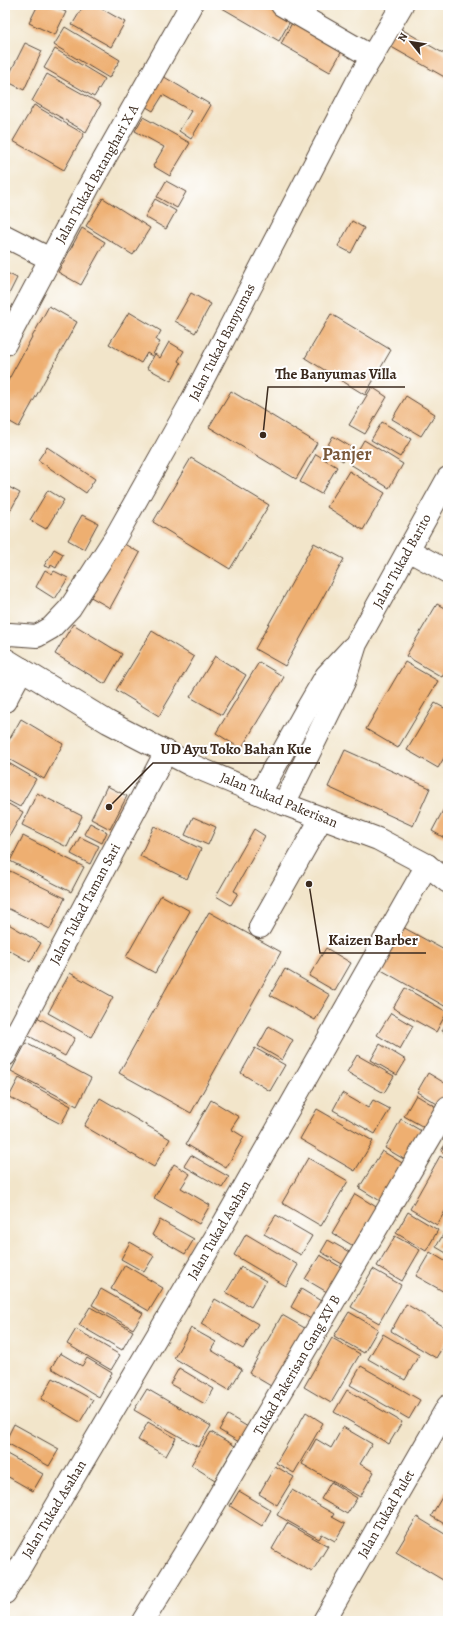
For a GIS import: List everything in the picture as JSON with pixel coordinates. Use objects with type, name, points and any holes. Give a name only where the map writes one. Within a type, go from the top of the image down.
[{"type":"street","name":"Jalan Tukad Batanghari X A","points":[[5,344],[90,186],[191,5]]},
{"type":"street","points":[[282,5],[372,57]]},
{"type":"street","name":"Jalan Tukad Banyumas","points":[[5,636],[10,634],[37,636],[51,628],[70,608],[115,538],[189,406],[357,82],[402,5]]},
{"type":"street","points":[[5,236],[50,259]]},
{"type":"street","name":"Jalan Tukad Barito","points":[[284,804],[344,682],[356,644],[448,478]]},
{"type":"street","points":[[408,550],[448,572]]},
{"type":"street","name":"Jalan Tukad Barito","points":[[260,793],[326,676],[356,644]]},
{"type":"street","points":[[5,701],[14,664]]},
{"type":"street","name":"Jalan Tukad Pakerisan","points":[[14,664],[108,722],[166,752],[284,804],[378,839],[427,865],[448,882]]},
{"type":"street","name":"Jalan Tukad Taman Sari","points":[[5,1055],[166,752]]},
{"type":"street","points":[[260,927],[321,819]]},
{"type":"street","name":"Jalan Tukad Asahan","points":[[5,1592],[225,1221],[427,865]]},
{"type":"street","name":"Tukad Pakerisan Gang XV B","points":[[143,1621],[196,1535],[448,1107]]},
{"type":"street","name":"Jalan Tukad Pulet","points":[[324,1621],[448,1406]]},
{"type":"building","points":[[38,5],[51,5],[66,12],[55,35],[29,23]]},
{"type":"building","points":[[84,5],[95,5],[125,22],[111,47],[72,25]]},
{"type":"building","points":[[217,5],[279,5],[294,14],[279,41]]},
{"type":"building","points":[[296,15],[346,44],[330,72],[281,44]]},
{"type":"building","points":[[396,26],[448,56],[448,79],[386,44]]},
{"type":"building","points":[[65,27],[120,60],[109,78],[54,45]]},
{"type":"building","points":[[25,43],[42,51],[24,90],[6,81]]},
{"type":"building","points":[[55,49],[105,79],[94,97],[44,68]]},
{"type":"building","points":[[47,74],[101,104],[86,132],[32,101]]},
{"type":"building","points":[[161,75],[211,105],[191,139],[179,131],[191,111],[163,95],[153,111],[143,105]]},
{"type":"building","points":[[34,105],[84,134],[64,170],[13,141]]},
{"type":"building","points":[[143,117],[190,143],[170,176],[153,166],[164,147],[135,131]]},
{"type":"building","points":[[166,181],[186,192],[177,208],[157,197]]},
{"type":"building","points":[[103,198],[150,228],[133,255],[86,226]]},
{"type":"building","points":[[155,199],[176,211],[166,229],[145,217]]},
{"type":"building","points":[[352,221],[364,228],[351,253],[338,246]]},
{"type":"building","points":[[82,228],[105,242],[81,285],[58,272]]},
{"type":"building","points":[[5,272],[17,278],[9,294],[5,292]]},
{"type":"building","points":[[191,293],[211,304],[195,333],[175,321]]},
{"type":"building","points":[[49,306],[77,322],[19,427],[5,419],[5,386]]},
{"type":"building","points":[[129,312],[161,331],[156,340],[160,342],[152,356],[147,353],[141,363],[109,344]]},
{"type":"building","points":[[331,314],[391,350],[365,395],[305,358]]},
{"type":"building","points":[[169,342],[184,351],[178,361],[181,363],[171,381],[147,368],[155,354],[160,358]]},
{"type":"building","points":[[372,387],[387,397],[365,434],[349,425]]},
{"type":"building","points":[[231,391],[317,443],[296,479],[209,427]]},
{"type":"building","points":[[406,396],[435,414],[421,436],[392,419]]},
{"type":"building","points":[[382,422],[411,439],[400,457],[371,440]]},
{"type":"building","points":[[333,436],[351,447],[343,461],[325,450]]},
{"type":"building","points":[[364,440],[403,464],[389,488],[350,464]]},
{"type":"building","points":[[47,447],[95,479],[86,493],[38,460]]},
{"type":"building","points":[[316,454],[337,467],[321,494],[300,482]]},
{"type":"building","points":[[191,458],[269,505],[230,569],[153,522]]},
{"type":"building","points":[[349,471],[385,493],[363,530],[327,507]]},
{"type":"building","points":[[5,485],[20,493],[7,517],[5,516]]},
{"type":"building","points":[[48,490],[64,500],[46,529],[30,520]]},
{"type":"building","points":[[82,515],[98,523],[84,549],[68,540]]},
{"type":"building","points":[[119,541],[140,553],[110,608],[89,596]]},
{"type":"building","points":[[314,543],[344,559],[285,666],[255,649]]},
{"type":"building","points":[[54,549],[63,554],[56,568],[51,565],[50,568],[44,566]]},
{"type":"building","points":[[45,570],[52,574],[54,571],[68,578],[55,599],[36,587]]},
{"type":"building","points":[[437,604],[448,610],[448,667],[442,677],[406,656]]},
{"type":"building","points":[[73,624],[122,654],[105,684],[55,654]]},
{"type":"building","points":[[152,631],[194,657],[159,716],[116,690]]},
{"type":"building","points":[[215,656],[246,675],[222,715],[190,697]]},
{"type":"building","points":[[259,662],[284,677],[241,749],[216,733]]},
{"type":"building","points":[[405,662],[438,681],[398,748],[366,729]]},
{"type":"building","points":[[435,703],[448,710],[448,751],[438,768],[407,750]]},
{"type":"building","points":[[21,719],[63,744],[44,779],[5,757],[5,747]]},
{"type":"building","points":[[345,750],[430,788],[413,826],[328,787]]},
{"type":"building","points":[[5,761],[36,779],[20,807],[5,799]]},
{"type":"building","points":[[107,786],[127,796],[110,829],[91,819]]},
{"type":"building","points":[[37,793],[82,816],[67,847],[22,825]]},
{"type":"building","points":[[448,801],[448,840],[432,831]]},
{"type":"building","points":[[5,802],[23,812],[6,842],[5,842]]},
{"type":"building","points":[[193,817],[216,827],[208,845],[185,835]]},
{"type":"building","points":[[90,823],[107,832],[102,843],[84,834]]},
{"type":"building","points":[[154,826],[201,849],[187,879],[140,856]]},
{"type":"building","points":[[254,829],[265,836],[234,891],[238,893],[231,905],[216,896]]},
{"type":"building","points":[[23,836],[84,867],[71,892],[10,861]]},
{"type":"building","points":[[80,837],[99,846],[90,864],[71,854]]},
{"type":"building","points":[[10,871],[65,898],[50,929],[5,907],[5,881]]},
{"type":"building","points":[[161,895],[190,911],[155,973],[126,957]]},
{"type":"building","points":[[209,912],[281,952],[191,1113],[119,1073]]},
{"type":"building","points":[[5,922],[41,943],[30,962],[5,948]]},
{"type":"building","points":[[399,925],[448,952],[448,1008],[376,967]]},
{"type":"building","points":[[326,948],[351,963],[335,991],[309,976]]},
{"type":"building","points":[[285,969],[330,995],[315,1020],[270,995]]},
{"type":"building","points":[[70,973],[113,997],[91,1037],[48,1013]]},
{"type":"building","points":[[405,988],[447,1012],[436,1032],[393,1008]]},
{"type":"building","points":[[391,1013],[413,1026],[400,1049],[377,1035]]},
{"type":"building","points":[[37,1017],[75,1038],[65,1056],[27,1035]]},
{"type":"building","points":[[448,1019],[448,1035],[442,1031]]},
{"type":"building","points":[[269,1026],[293,1040],[282,1060],[258,1046]]},
{"type":"building","points":[[26,1043],[91,1078],[77,1106],[11,1071]]},
{"type":"building","points":[[380,1044],[406,1060],[397,1075],[371,1060]]},
{"type":"building","points":[[255,1048],[285,1065],[270,1091],[241,1073]]},
{"type":"building","points":[[357,1055],[394,1076],[384,1093],[347,1072]]},
{"type":"building","points":[[428,1073],[448,1085],[448,1101],[444,1108],[417,1092]]},
{"type":"building","points":[[19,1078],[71,1106],[61,1124],[9,1097]]},
{"type":"building","points":[[342,1093],[368,1108],[373,1100],[390,1109],[375,1134],[333,1110]]},
{"type":"building","points":[[416,1095],[441,1110],[429,1130],[404,1116]]},
{"type":"building","points":[[100,1098],[170,1139],[154,1167],[84,1126]]},
{"type":"building","points":[[211,1100],[239,1117],[231,1129],[244,1137],[226,1168],[186,1144]]},
{"type":"building","points":[[317,1109],[373,1141],[355,1171],[300,1139]]},
{"type":"building","points":[[401,1119],[423,1132],[407,1161],[385,1148]]},
{"type":"building","points":[[448,1140],[448,1155],[441,1151]]},
{"type":"building","points":[[382,1151],[404,1164],[382,1202],[359,1188]]},
{"type":"building","points":[[191,1155],[229,1177],[222,1188],[184,1166]]},
{"type":"building","points":[[440,1156],[448,1161],[448,1206],[437,1225],[410,1209]]},
{"type":"building","points":[[308,1158],[348,1181],[321,1226],[282,1203]]},
{"type":"building","points":[[174,1164],[190,1174],[181,1188],[210,1205],[199,1224],[154,1198]]},
{"type":"building","points":[[355,1194],[378,1208],[355,1247],[332,1233]]},
{"type":"building","points":[[408,1212],[438,1230],[426,1251],[396,1233]]},
{"type":"building","points":[[276,1215],[312,1236],[301,1255],[264,1234]]},
{"type":"building","points":[[160,1220],[194,1239],[185,1254],[152,1235]]},
{"type":"building","points":[[448,1226],[448,1254],[436,1247]]},
{"type":"building","points":[[246,1234],[298,1265],[286,1286],[234,1255]]},
{"type":"building","points":[[395,1236],[420,1250],[402,1281],[377,1266]]},
{"type":"building","points":[[328,1240],[351,1253],[344,1265],[321,1252]]},
{"type":"building","points":[[130,1242],[154,1256],[144,1272],[121,1259]]},
{"type":"building","points":[[430,1252],[448,1263],[448,1294],[416,1276]]},
{"type":"building","points":[[320,1255],[346,1270],[332,1295],[305,1279]]},
{"type":"building","points":[[125,1265],[163,1288],[149,1311],[111,1289]]},
{"type":"building","points":[[241,1267],[266,1281],[251,1307],[226,1292]]},
{"type":"building","points":[[373,1269],[401,1285],[379,1323],[351,1307]]},
{"type":"building","points":[[101,1289],[143,1313],[133,1329],[92,1305]]},
{"type":"building","points":[[301,1289],[326,1304],[316,1322],[291,1307]]},
{"type":"building","points":[[215,1299],[258,1324],[243,1349],[201,1324]]},
{"type":"building","points":[[406,1304],[448,1329],[448,1338],[436,1358],[391,1331]]},
{"type":"building","points":[[90,1307],[133,1331],[122,1350],[79,1325]]},
{"type":"building","points":[[349,1312],[378,1329],[364,1353],[334,1336]]},
{"type":"building","points":[[282,1315],[310,1331],[276,1389],[249,1373]]},
{"type":"building","points":[[191,1328],[216,1342],[211,1350],[242,1369],[229,1390],[174,1358]]},
{"type":"building","points":[[76,1329],[120,1355],[111,1370],[67,1344]]},
{"type":"building","points":[[383,1334],[419,1355],[405,1380],[368,1359]]},
{"type":"building","points":[[332,1338],[360,1354],[331,1403],[304,1387]]},
{"type":"building","points":[[60,1353],[82,1366],[87,1358],[112,1373],[99,1397],[51,1368]]},
{"type":"building","points":[[361,1366],[420,1400],[409,1419],[350,1385]]},
{"type":"building","points":[[179,1368],[214,1389],[205,1404],[170,1384]]},
{"type":"building","points":[[53,1378],[93,1400],[80,1422],[41,1399]]},
{"type":"building","points":[[147,1389],[211,1426],[198,1447],[134,1410]]},
{"type":"building","points":[[347,1390],[402,1422],[389,1444],[334,1412]]},
{"type":"building","points":[[306,1412],[323,1423],[294,1473],[276,1463]]},
{"type":"building","points":[[228,1415],[253,1430],[244,1445],[219,1430]]},
{"type":"building","points":[[148,1422],[176,1438],[166,1456],[138,1440]]},
{"type":"building","points":[[14,1424],[59,1449],[49,1466],[5,1442]]},
{"type":"building","points":[[343,1427],[372,1444],[360,1464],[374,1472],[360,1497],[302,1464],[316,1439],[331,1448]]},
{"type":"building","points":[[211,1432],[235,1446],[215,1480],[191,1465]]},
{"type":"building","points":[[5,1453],[43,1474],[33,1491],[5,1475]]},
{"type":"building","points":[[275,1466],[294,1477],[277,1505],[259,1494]]},
{"type":"building","points":[[331,1482],[357,1498],[347,1514],[321,1499]]},
{"type":"building","points":[[448,1487],[448,1526],[431,1516]]},
{"type":"building","points":[[292,1490],[334,1514],[332,1517],[345,1524],[335,1541],[322,1534],[319,1539],[277,1515]]},
{"type":"building","points":[[239,1491],[271,1510],[262,1526],[230,1506]]},
{"type":"building","points":[[417,1517],[448,1536],[448,1583],[396,1552]]},
{"type":"building","points":[[287,1523],[328,1546],[312,1572],[272,1549]]},
{"type":"place","name":"The Banyumas Villa","points":[[263,435]]},
{"type":"place","name":"UD Ayu Toko Bahan Kue","points":[[109,807]]},
{"type":"place","name":"Kaizen Barber","points":[[309,884]]},
{"type":"district","name":"Panjer","points":[[347,454]]}]
